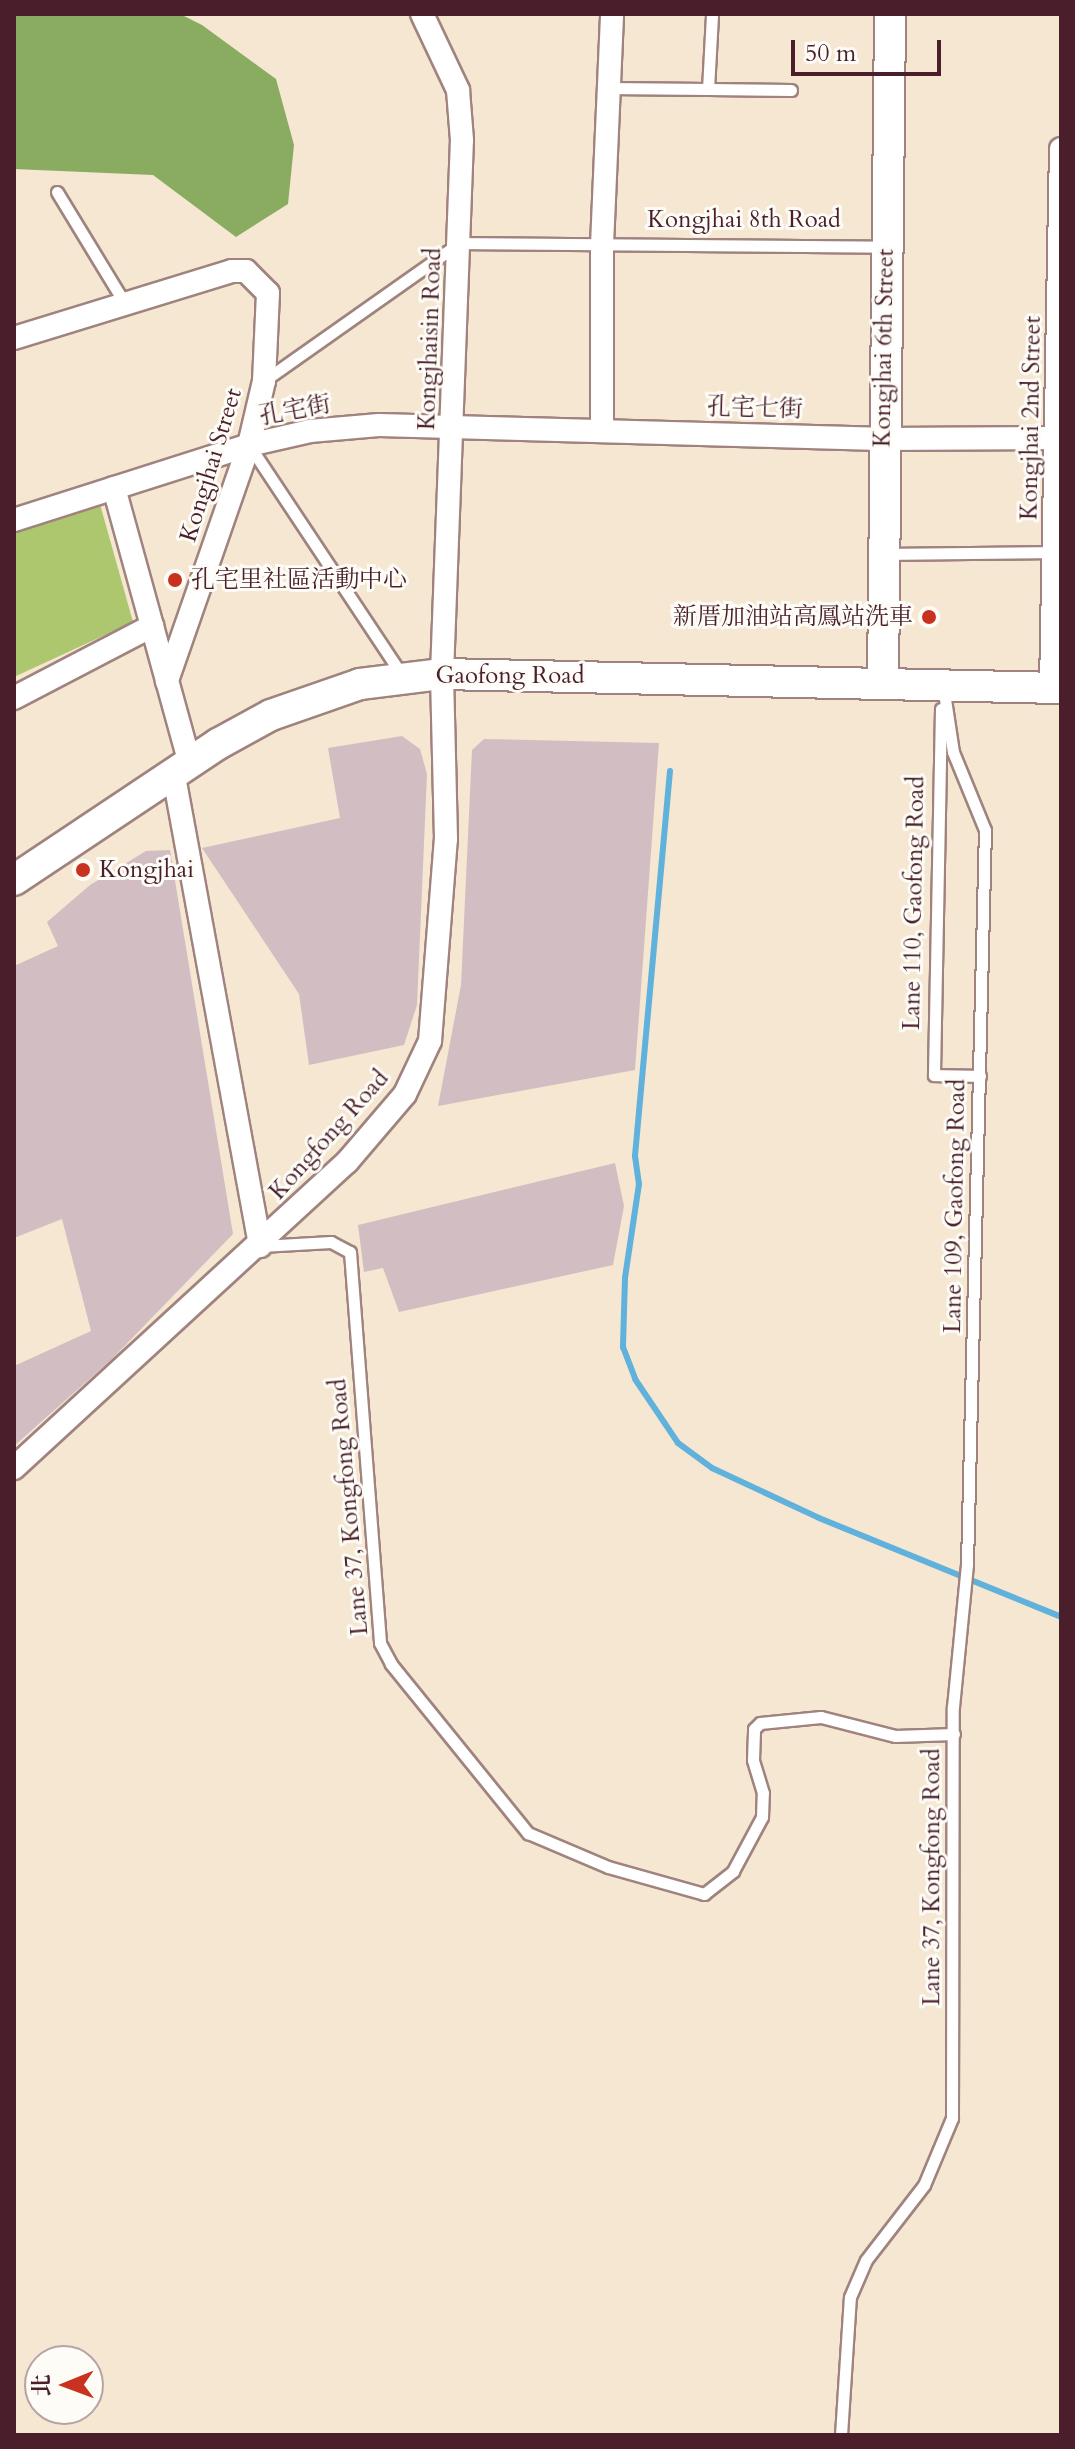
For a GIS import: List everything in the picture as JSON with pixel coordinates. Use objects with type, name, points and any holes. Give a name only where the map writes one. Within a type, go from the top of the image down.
[{"type":"street","name":"Kongjhaisin Road","points":[[422,14],[458,90],[462,140],[442,674]]},
{"type":"street","points":[[602,428],[602,245],[612,14]]},
{"type":"street","name":"Kongjhai 6th Street","points":[[883,683],[885,247],[890,14]]},
{"type":"street","name":"Kongjhai 2nd Street","points":[[1056,688],[1054,552],[1061,149]]},
{"type":"street","name":"Kongjhai Street","points":[[14,338],[246,271],[268,293],[264,381],[249,445],[167,681]]},
{"type":"street","name":"孔宅七街","points":[[453,427],[602,428],[883,439],[1056,438]]},
{"type":"street","name":"孔宅街","points":[[14,520],[249,445],[310,431],[453,427]]},
{"type":"street","points":[[114,488],[167,681],[260,1246]]},
{"type":"street","points":[[14,698],[152,626]]},
{"type":"street","name":"Gaofong Road","points":[[14,880],[181,766],[271,715],[321,695],[403,678],[442,674],[1056,688]]},
{"type":"street","name":"Kongfong Road","points":[[14,1468],[260,1246],[389,1114],[418,1072],[430,1041],[446,839],[442,674]]},
{"type":"lane","points":[[708,89],[712,14]]},
{"type":"lane","points":[[608,88],[791,90]]},
{"type":"lane","points":[[57,192],[125,304]]},
{"type":"lane","name":"Kongjhai 8th Road","points":[[459,243],[885,247]]},
{"type":"lane","points":[[264,381],[459,243]]},
{"type":"lane","points":[[249,445],[403,678]]},
{"type":"lane","points":[[882,554],[1054,552]]},
{"type":"lane","name":"Lane 109, Gaofong Road","points":[[943,685],[953,752],[985,830],[967,1564],[954,1734]]},
{"type":"lane","name":"Lane 110, Gaofong Road","points":[[943,685],[934,1075],[980,1076]]},
{"type":"lane","name":"Lane 37, Kongfong Road","points":[[260,1246],[331,1242],[350,1252],[380,1643],[391,1664],[528,1833],[608,1867],[704,1894],[747,1852],[762,1817],[763,1793],[753,1760],[754,1729],[760,1723],[821,1717],[895,1736],[954,1734],[952,2118],[924,2185],[866,2260],[850,2297],[841,2435]]},
{"type":"shaded area","points":[[402,736],[420,749],[427,774],[417,1005],[404,1045],[309,1065],[299,994],[202,848],[340,818],[328,748]]},
{"type":"shaded area","points":[[484,739],[659,743],[635,1070],[438,1106],[461,985],[472,750]]},
{"type":"shaded area","points":[[170,850],[233,1234],[112,1359],[14,1446],[14,1366],[91,1331],[62,1219],[14,1238],[14,966],[58,946],[47,922],[90,885],[146,851]]},
{"type":"shaded area","points":[[615,1163],[624,1206],[613,1265],[399,1312],[383,1268],[364,1272],[358,1225]]},
{"type":"green space","points":[[14,14],[180,14],[202,25],[276,79],[294,145],[288,204],[236,237],[153,175],[14,169]]},
{"type":"green space","points":[[98,497],[133,622],[14,677],[14,524]]},
{"type":"waterway","points":[[670,771],[635,1156],[639,1184],[625,1278],[623,1347],[635,1379],[678,1443],[712,1468],[819,1518],[1061,1617]]},
{"type":"place","name":"孔宅里社區活動中心","points":[[175,580]]},
{"type":"place","name":"新厝加油站高鳳站洗車","points":[[929,617]]},
{"type":"place","name":"Kongjhai","points":[[83,870]]}]
